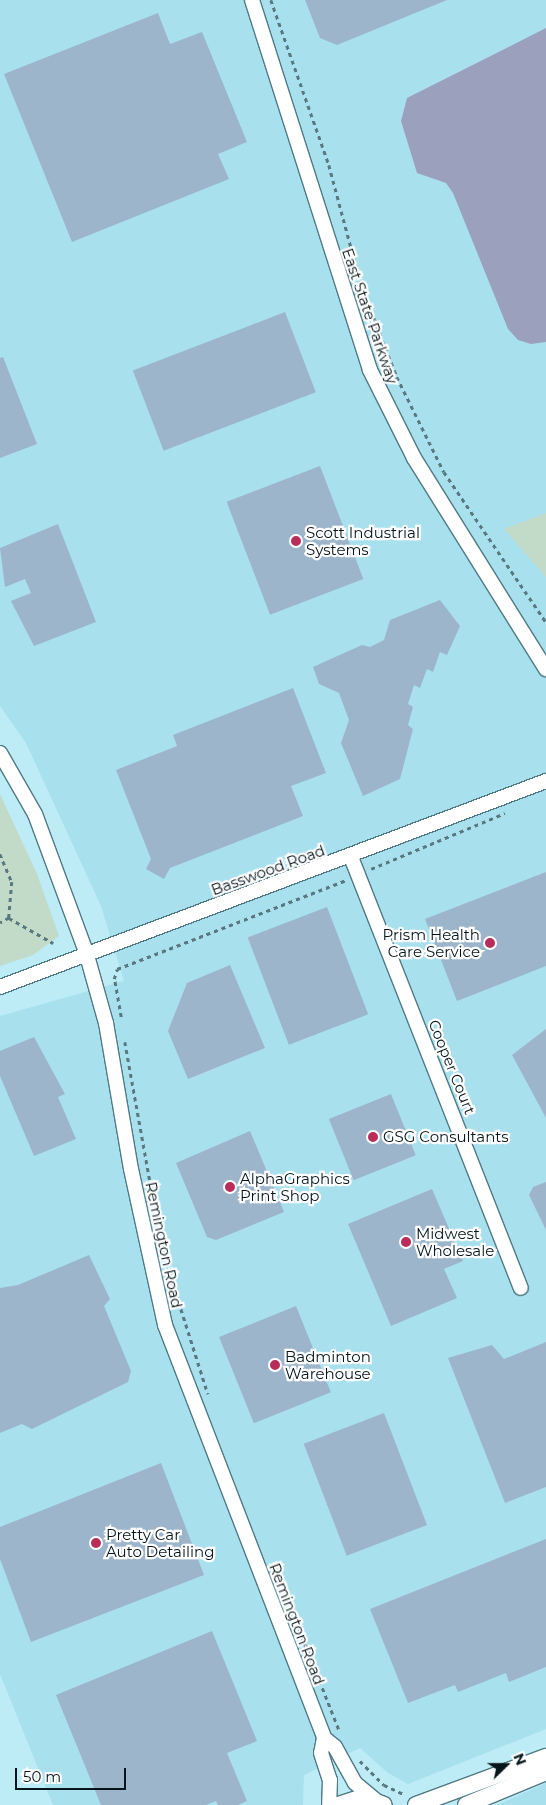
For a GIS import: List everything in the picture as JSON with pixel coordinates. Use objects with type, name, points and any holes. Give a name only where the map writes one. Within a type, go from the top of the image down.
[{"type":"street","name":"East State Parkway","points":[[252,0],[370,370],[410,450],[546,669]]},
{"type":"street","name":"Remington Road","points":[[0,753],[35,814],[86,952],[106,1023],[131,1169],[165,1325],[324,1738],[335,1747],[356,1783],[384,1804]]},
{"type":"street","name":"Basswood Road","points":[[0,987],[86,952],[351,857],[546,781]]},
{"type":"street","name":"Cooper Court","points":[[351,857],[522,1288]]},
{"type":"street","name":"Remington Road","points":[[324,1738],[321,1753],[330,1780],[329,1805]]},
{"type":"street","points":[[413,1800],[546,1757]]},
{"type":"street","points":[[466,1805],[546,1772]]},
{"type":"street","points":[[338,1805],[355,1798],[384,1804]]},
{"type":"path","points":[[271,0],[329,165],[362,288],[400,386],[444,472],[546,622]]},
{"type":"path","points":[[122,1023],[114,978],[117,969],[358,874],[508,812]]},
{"type":"path","points":[[0,854],[12,882],[9,918]]},
{"type":"path","points":[[0,923],[9,918]]},
{"type":"path","points":[[9,918],[53,943]]},
{"type":"path","points":[[123,1032],[154,1202]]},
{"type":"path","points":[[169,1268],[212,1403]]},
{"type":"path","points":[[294,1616],[344,1739]]},
{"type":"path","points":[[355,1755],[384,1785],[413,1800]]},
{"type":"shaded area","points":[[0,0],[546,0],[546,1729],[408,1784],[388,1773],[360,1748],[304,1775],[303,1805],[53,1805],[0,1674],[0,1016],[124,981],[101,906],[26,743],[0,706]]},
{"type":"shaded area","points":[[546,28],[546,342],[531,344],[518,340],[508,329],[453,193],[446,183],[417,173],[401,121],[407,98]]},
{"type":"shaded area","points":[[546,1783],[546,1805],[497,1805]]},
{"type":"green space","points":[[546,513],[546,577],[504,529]]},
{"type":"green space","points":[[0,794],[37,874],[59,936],[33,955],[0,966]]},
{"type":"building","points":[[305,0],[447,0],[337,45],[320,38]]},
{"type":"building","points":[[158,13],[170,44],[202,32],[247,142],[218,154],[229,179],[72,242],[4,74]]},
{"type":"building","points":[[285,312],[316,392],[164,451],[133,370]]},
{"type":"building","points":[[3,357],[37,444],[0,458],[0,358]]},
{"type":"building","name":"Scott Industrial Systems","points":[[320,466],[363,579],[270,615],[227,502]]},
{"type":"building","points":[[58,524],[96,622],[34,646],[11,601],[31,593],[25,579],[5,587],[0,548]]},
{"type":"building","points":[[440,600],[460,626],[447,655],[440,652],[433,672],[427,669],[420,688],[414,685],[408,704],[413,707],[408,725],[413,729],[400,779],[363,796],[341,743],[349,720],[339,693],[319,684],[313,667],[362,645],[370,647],[384,640],[390,620]]},
{"type":"building","points":[[293,688],[326,773],[291,786],[303,816],[170,868],[164,879],[146,869],[151,859],[116,770],[177,746],[173,735]]},
{"type":"building","name":"Prism Health Care Service","points":[[546,872],[546,966],[457,1001],[425,919]]},
{"type":"building","points":[[327,907],[368,1014],[289,1045],[248,937]]},
{"type":"building","points":[[230,965],[265,1048],[188,1079],[168,1031],[187,983]]},
{"type":"building","points":[[546,1029],[546,1118],[512,1055]]},
{"type":"building","points":[[34,1037],[65,1094],[58,1097],[76,1139],[34,1156],[0,1076],[0,1051]]},
{"type":"building","name":"GSG Consultants","points":[[391,1094],[416,1155],[354,1180],[329,1119]]},
{"type":"building","name":"AlphaGraphics Print Shop","points":[[250,1131],[284,1212],[216,1240],[207,1237],[176,1163]]},
{"type":"building","points":[[546,1182],[546,1230],[529,1195],[533,1187]]},
{"type":"building","name":"Midwest Wholesale","points":[[432,1189],[463,1261],[444,1269],[457,1298],[391,1326],[348,1224]]},
{"type":"building","points":[[89,1255],[110,1299],[104,1306],[131,1371],[128,1382],[32,1429],[22,1424],[0,1433],[0,1288],[18,1285]]},
{"type":"building","name":"Badminton Warehouse","points":[[296,1306],[331,1392],[254,1423],[219,1337]]},
{"type":"building","points":[[546,1342],[546,1487],[505,1503],[448,1358],[492,1345],[504,1359]]},
{"type":"building","points":[[384,1413],[427,1525],[347,1556],[304,1444]]},
{"type":"building","name":"Pretty Car Auto Detailing","points":[[161,1463],[204,1575],[31,1642],[0,1559],[0,1527]]},
{"type":"building","points":[[546,1539],[546,1667],[509,1682],[506,1673],[458,1692],[455,1685],[408,1703],[370,1609]]},
{"type":"building","points":[[212,1631],[257,1741],[227,1753],[247,1801],[238,1805],[218,1805],[216,1801],[206,1805],[101,1805],[56,1695]]},
{"type":"place","name":"Scott Industrial Systems","points":[[296,541]]},
{"type":"place","name":"Prism Health Care Service","points":[[490,943]]},
{"type":"place","name":"GSG Consultants","points":[[373,1137]]},
{"type":"place","name":"AlphaGraphics Print Shop","points":[[230,1187]]},
{"type":"place","name":"Midwest Wholesale","points":[[406,1242]]},
{"type":"place","name":"Badminton Warehouse","points":[[275,1365]]},
{"type":"place","name":"Pretty Car Auto Detailing","points":[[96,1543]]}]
